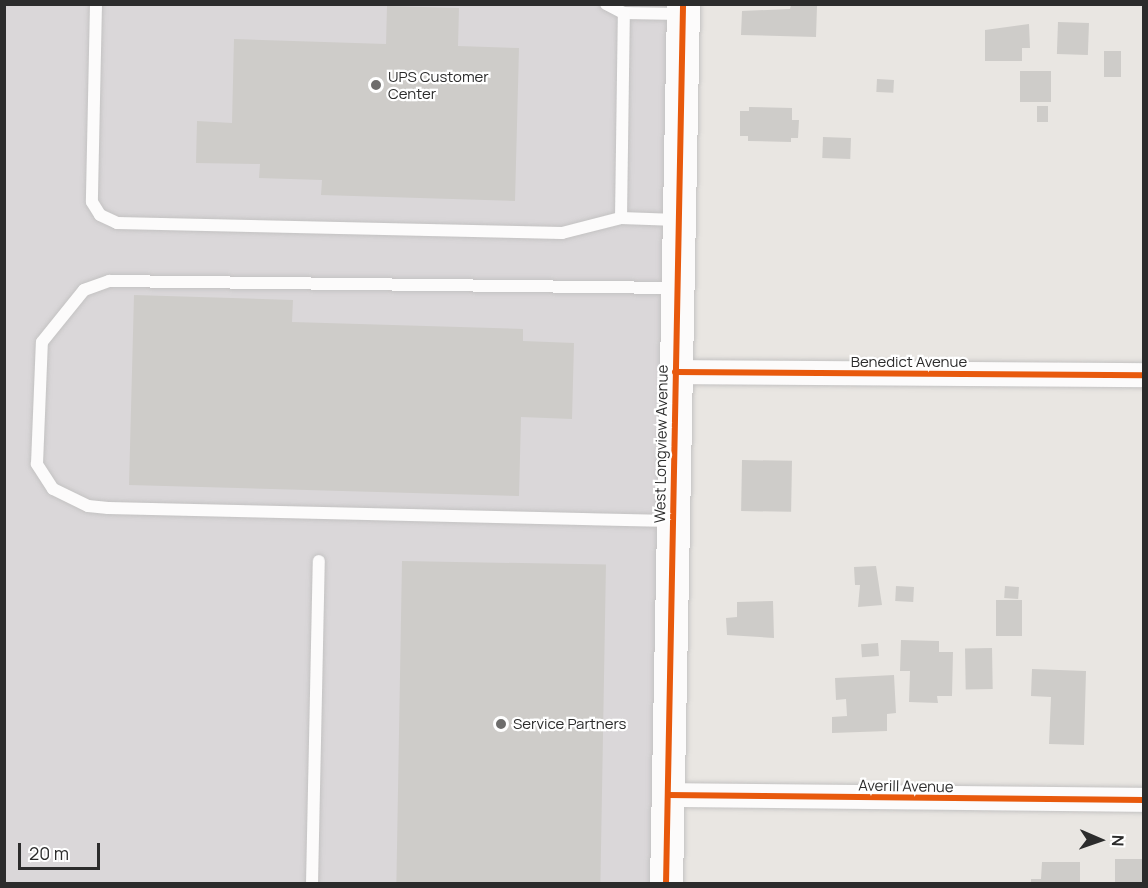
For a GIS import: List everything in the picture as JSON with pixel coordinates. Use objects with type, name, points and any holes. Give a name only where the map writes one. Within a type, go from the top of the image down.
[{"type":"street","name":"West Longview Avenue","points":[[666,884],[671,521],[683,9]]},
{"type":"street","name":"Benedict Avenue","points":[[675,372],[1143,375]]},
{"type":"street","name":"Averill Avenue","points":[[668,795],[1143,800]]},
{"type":"lane","points":[[96,4],[92,202],[100,215],[117,223],[562,232],[621,219],[678,220]]},
{"type":"lane","points":[[606,4],[624,13],[683,9]]},
{"type":"lane","points":[[621,219],[624,13]]},
{"type":"lane","points":[[671,521],[88,506],[53,489],[37,464],[39,376],[42,342],[84,290],[109,281],[677,288]]},
{"type":"lane","points":[[312,884],[319,561]]},
{"type":"shaded area","points":[[5,5],[668,5],[668,884],[5,884]]},
{"type":"building","points":[[791,5],[817,6],[816,37],[741,35],[742,11],[790,9]]},
{"type":"building","name":"UPS Customer Center","points":[[387,6],[459,8],[458,46],[519,48],[515,201],[321,195],[322,180],[259,178],[260,164],[196,163],[197,121],[232,123],[234,39],[386,44]]},
{"type":"building","points":[[1058,22],[1089,23],[1088,55],[1057,54]]},
{"type":"building","points":[[1029,24],[1030,48],[1022,48],[1022,61],[985,61],[985,30]]},
{"type":"building","points":[[1104,51],[1121,51],[1121,77],[1104,77]]},
{"type":"building","points":[[1020,71],[1051,71],[1051,102],[1020,102]]},
{"type":"building","points":[[877,79],[894,80],[893,93],[876,92]]},
{"type":"building","points":[[1037,106],[1048,106],[1048,122],[1037,122]]},
{"type":"building","points":[[749,107],[792,108],[792,120],[799,120],[798,138],[791,138],[791,142],[748,141],[748,136],[740,136],[740,111],[749,111]]},
{"type":"building","points":[[823,137],[851,138],[850,159],[822,158]]},
{"type":"building","points":[[134,295],[293,300],[292,322],[523,329],[523,341],[574,343],[572,419],[521,417],[519,496],[129,485]]},
{"type":"building","points":[[742,460],[792,461],[791,512],[741,511]]},
{"type":"building","name":"Service Partners","points":[[402,561],[606,565],[600,884],[396,884]]},
{"type":"building","points":[[876,566],[882,605],[858,607],[860,585],[855,585],[854,567]]},
{"type":"building","points":[[896,586],[914,587],[913,602],[895,601]]},
{"type":"building","points":[[1005,586],[1019,587],[1018,599],[1004,598]]},
{"type":"building","points":[[996,600],[1022,600],[1022,636],[996,636]]},
{"type":"building","points":[[773,601],[774,638],[727,635],[726,618],[737,617],[737,602]]},
{"type":"building","points":[[901,640],[939,641],[939,652],[953,652],[952,696],[937,696],[938,703],[909,702],[910,671],[900,671]]},
{"type":"building","points":[[878,643],[879,656],[862,657],[861,644]]},
{"type":"building","points":[[965,648],[992,648],[993,689],[966,689]]},
{"type":"building","points":[[1032,669],[1086,671],[1084,745],[1049,744],[1051,697],[1031,696]]},
{"type":"building","points":[[894,675],[896,713],[887,714],[887,731],[832,733],[832,717],[847,716],[846,699],[836,700],[835,678]]},
{"type":"building","points":[[1115,859],[1143,859],[1143,884],[1115,884]]},
{"type":"building","points":[[1042,862],[1080,862],[1080,884],[1031,884],[1031,879],[1041,879]]},
{"type":"cycle path","points":[[666,884],[683,4]]},
{"type":"cycle path","points":[[675,372],[1144,375]]},
{"type":"cycle path","points":[[668,795],[1144,800]]},
{"type":"place","name":"UPS Customer Center","points":[[376,85]]},
{"type":"place","name":"Service Partners","points":[[501,724]]}]
